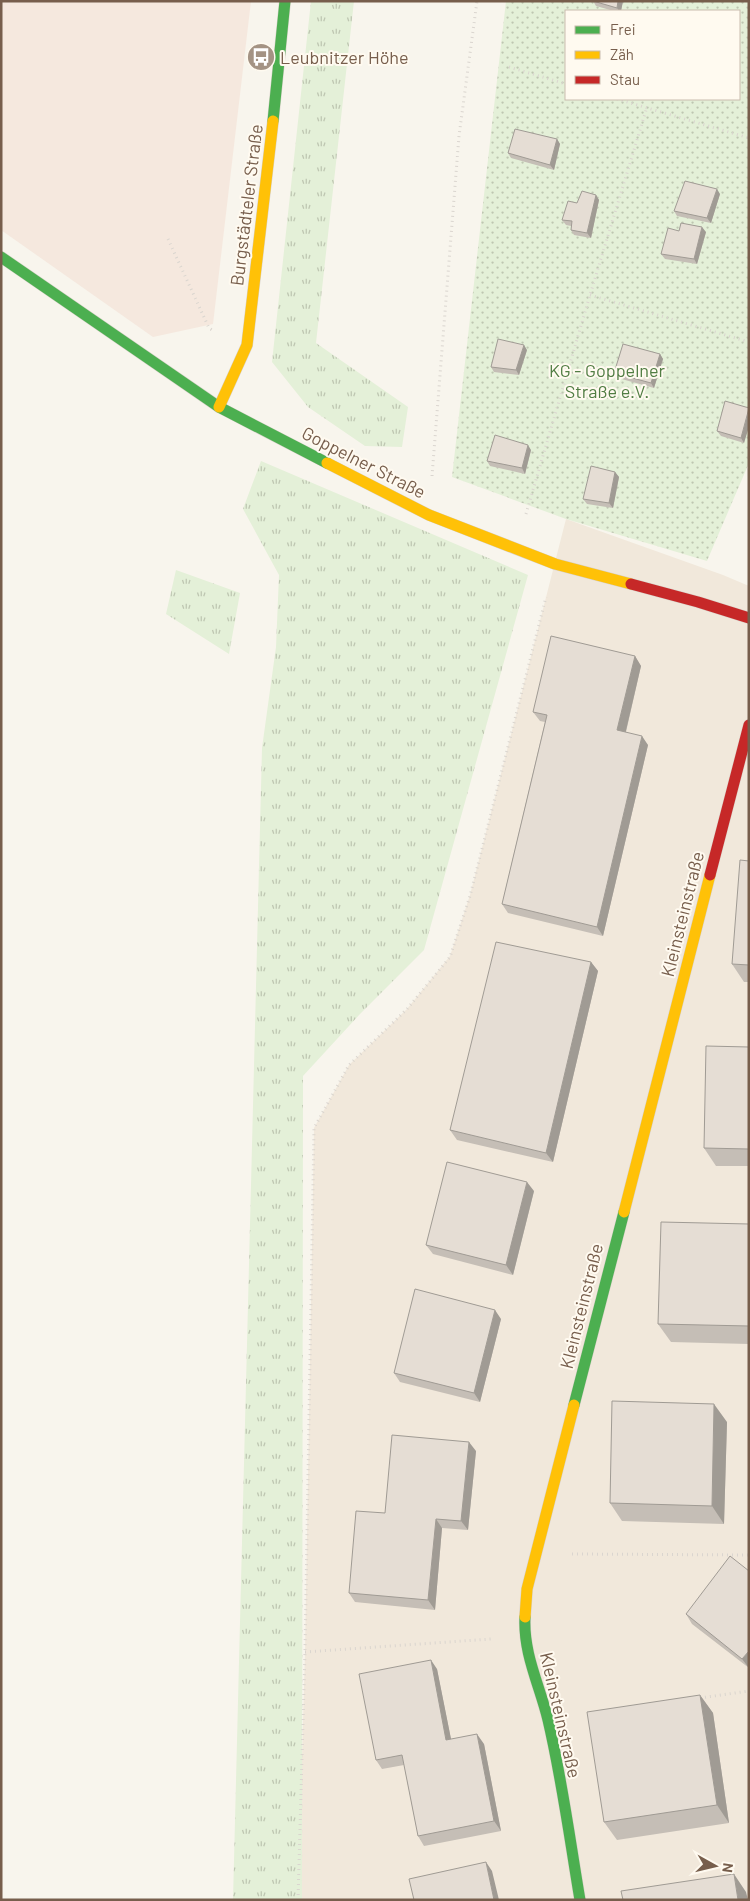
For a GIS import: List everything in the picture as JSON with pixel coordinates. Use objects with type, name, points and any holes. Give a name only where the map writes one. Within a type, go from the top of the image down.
[{"type":"street","name":"Burgstädteler Straße","points":[[219,406],[247,345],[270,152],[284,1]]},
{"type":"street","name":"Goppelner Straße","points":[[1,257],[219,406],[429,515],[554,564],[698,602],[749,618]]},
{"type":"street","name":"Kleinsteinstraße","points":[[580,1900],[548,1719],[534,1677],[526,1636],[527,1589],[749,725]]},
{"type":"path","points":[[429,515],[459,136],[477,1]]},
{"type":"path","points":[[509,67],[565,84]]},
{"type":"path","points":[[621,100],[749,138]]},
{"type":"path","points":[[515,549],[647,107]]},
{"type":"path","points":[[168,239],[209,328],[247,345]]},
{"type":"path","points":[[590,295],[749,342]]},
{"type":"path","points":[[298,1900],[305,1652],[314,1128],[349,1064],[407,1009],[450,956],[470,896],[554,564]]},
{"type":"path","points":[[536,1554],[749,1555]]},
{"type":"path","points":[[305,1652],[526,1636]]},
{"type":"path","points":[[691,1699],[749,1691]]},
{"type":"shaded area","points":[[1,1],[251,1],[213,324],[153,337],[1,230]]},
{"type":"shaded area","points":[[566,519],[749,586],[749,1900],[298,1900],[305,1652],[314,1128],[349,1065],[407,1009],[450,956],[470,895]]},
{"type":"green space","points":[[311,1],[354,1],[316,343],[408,407],[402,447],[365,446],[308,407],[272,362]]},
{"type":"green space","name":"KG - Goppelner Straße e.V.","points":[[506,1],[749,1],[749,463],[707,561],[566,519],[452,477]]},
{"type":"green space","points":[[261,461],[528,575],[424,950],[360,1014],[303,1076],[302,1900],[233,1900],[262,748],[276,647],[279,575],[243,509]]},
{"type":"green space","points":[[176,570],[240,593],[229,654],[166,614]]},
{"type":"building","points":[[593,1],[618,1],[617,8]]},
{"type":"building","points":[[515,129],[557,139],[550,165],[508,153]]},
{"type":"building","points":[[685,181],[717,189],[707,218],[674,211]]},
{"type":"building","points":[[582,191],[596,195],[587,233],[571,230],[572,221],[562,220],[568,201],[577,203]]},
{"type":"building","points":[[681,223],[702,227],[694,259],[661,254],[668,228],[679,231]]},
{"type":"building","points":[[498,339],[524,345],[516,370],[491,367]]},
{"type":"building","points":[[623,344],[660,354],[651,383],[614,373]]},
{"type":"building","points":[[725,401],[749,408],[741,438],[717,431]]},
{"type":"building","points":[[495,435],[528,445],[522,468],[487,461]]},
{"type":"building","points":[[591,466],[615,472],[609,503],[583,499]]},
{"type":"building","points":[[551,636],[635,656],[617,730],[642,736],[597,927],[502,904],[547,715],[533,712]]},
{"type":"building","points":[[740,860],[749,861],[749,965],[732,964]]},
{"type":"building","points":[[496,942],[591,962],[546,1153],[450,1130]]},
{"type":"building","points":[[706,1046],[749,1047],[749,1149],[704,1148]]},
{"type":"building","points":[[447,1162],[527,1182],[506,1265],[426,1245]]},
{"type":"building","points":[[661,1222],[749,1224],[749,1326],[658,1324]]},
{"type":"building","points":[[415,1289],[495,1310],[474,1393],[394,1373]]},
{"type":"building","points":[[612,1401],[714,1404],[712,1506],[610,1503]]},
{"type":"building","points":[[392,1435],[469,1442],[461,1521],[436,1519],[428,1600],[349,1593],[356,1511],[385,1513]]},
{"type":"building","points":[[730,1556],[749,1571],[749,1651],[742,1659],[686,1614]]},
{"type":"building","points":[[431,1660],[446,1740],[477,1734],[494,1821],[418,1836],[402,1755],[376,1760],[359,1674]]},
{"type":"building","points":[[700,1695],[717,1805],[604,1822],[587,1712]]},
{"type":"building","points":[[486,1862],[494,1900],[414,1900],[409,1879]]},
{"type":"building","points":[[734,1874],[738,1900],[623,1900],[621,1891]]},
{"type":"traffic: fast","points":[[273,121],[285,1]]},
{"type":"traffic: fast","points":[[1,257],[219,407],[327,463]]},
{"type":"traffic: fast","points":[[574,1405],[624,1212]]},
{"type":"traffic: fast","points":[[525,1617],[529,1657],[548,1720],[558,1765],[580,1900]]},
{"type":"traffic: slow","points":[[219,407],[247,345],[273,121]]},
{"type":"traffic: slow","points":[[327,463],[429,515],[555,564],[631,584]]},
{"type":"traffic: slow","points":[[624,1212],[710,875]]},
{"type":"traffic: slow","points":[[525,1617],[527,1589],[574,1405]]},
{"type":"traffic: jam","points":[[631,584],[749,618]]},
{"type":"traffic: jam","points":[[710,875],[749,725]]},
{"type":"place","name":"Leubnitzer Höhe","points":[[261,57]]}]
